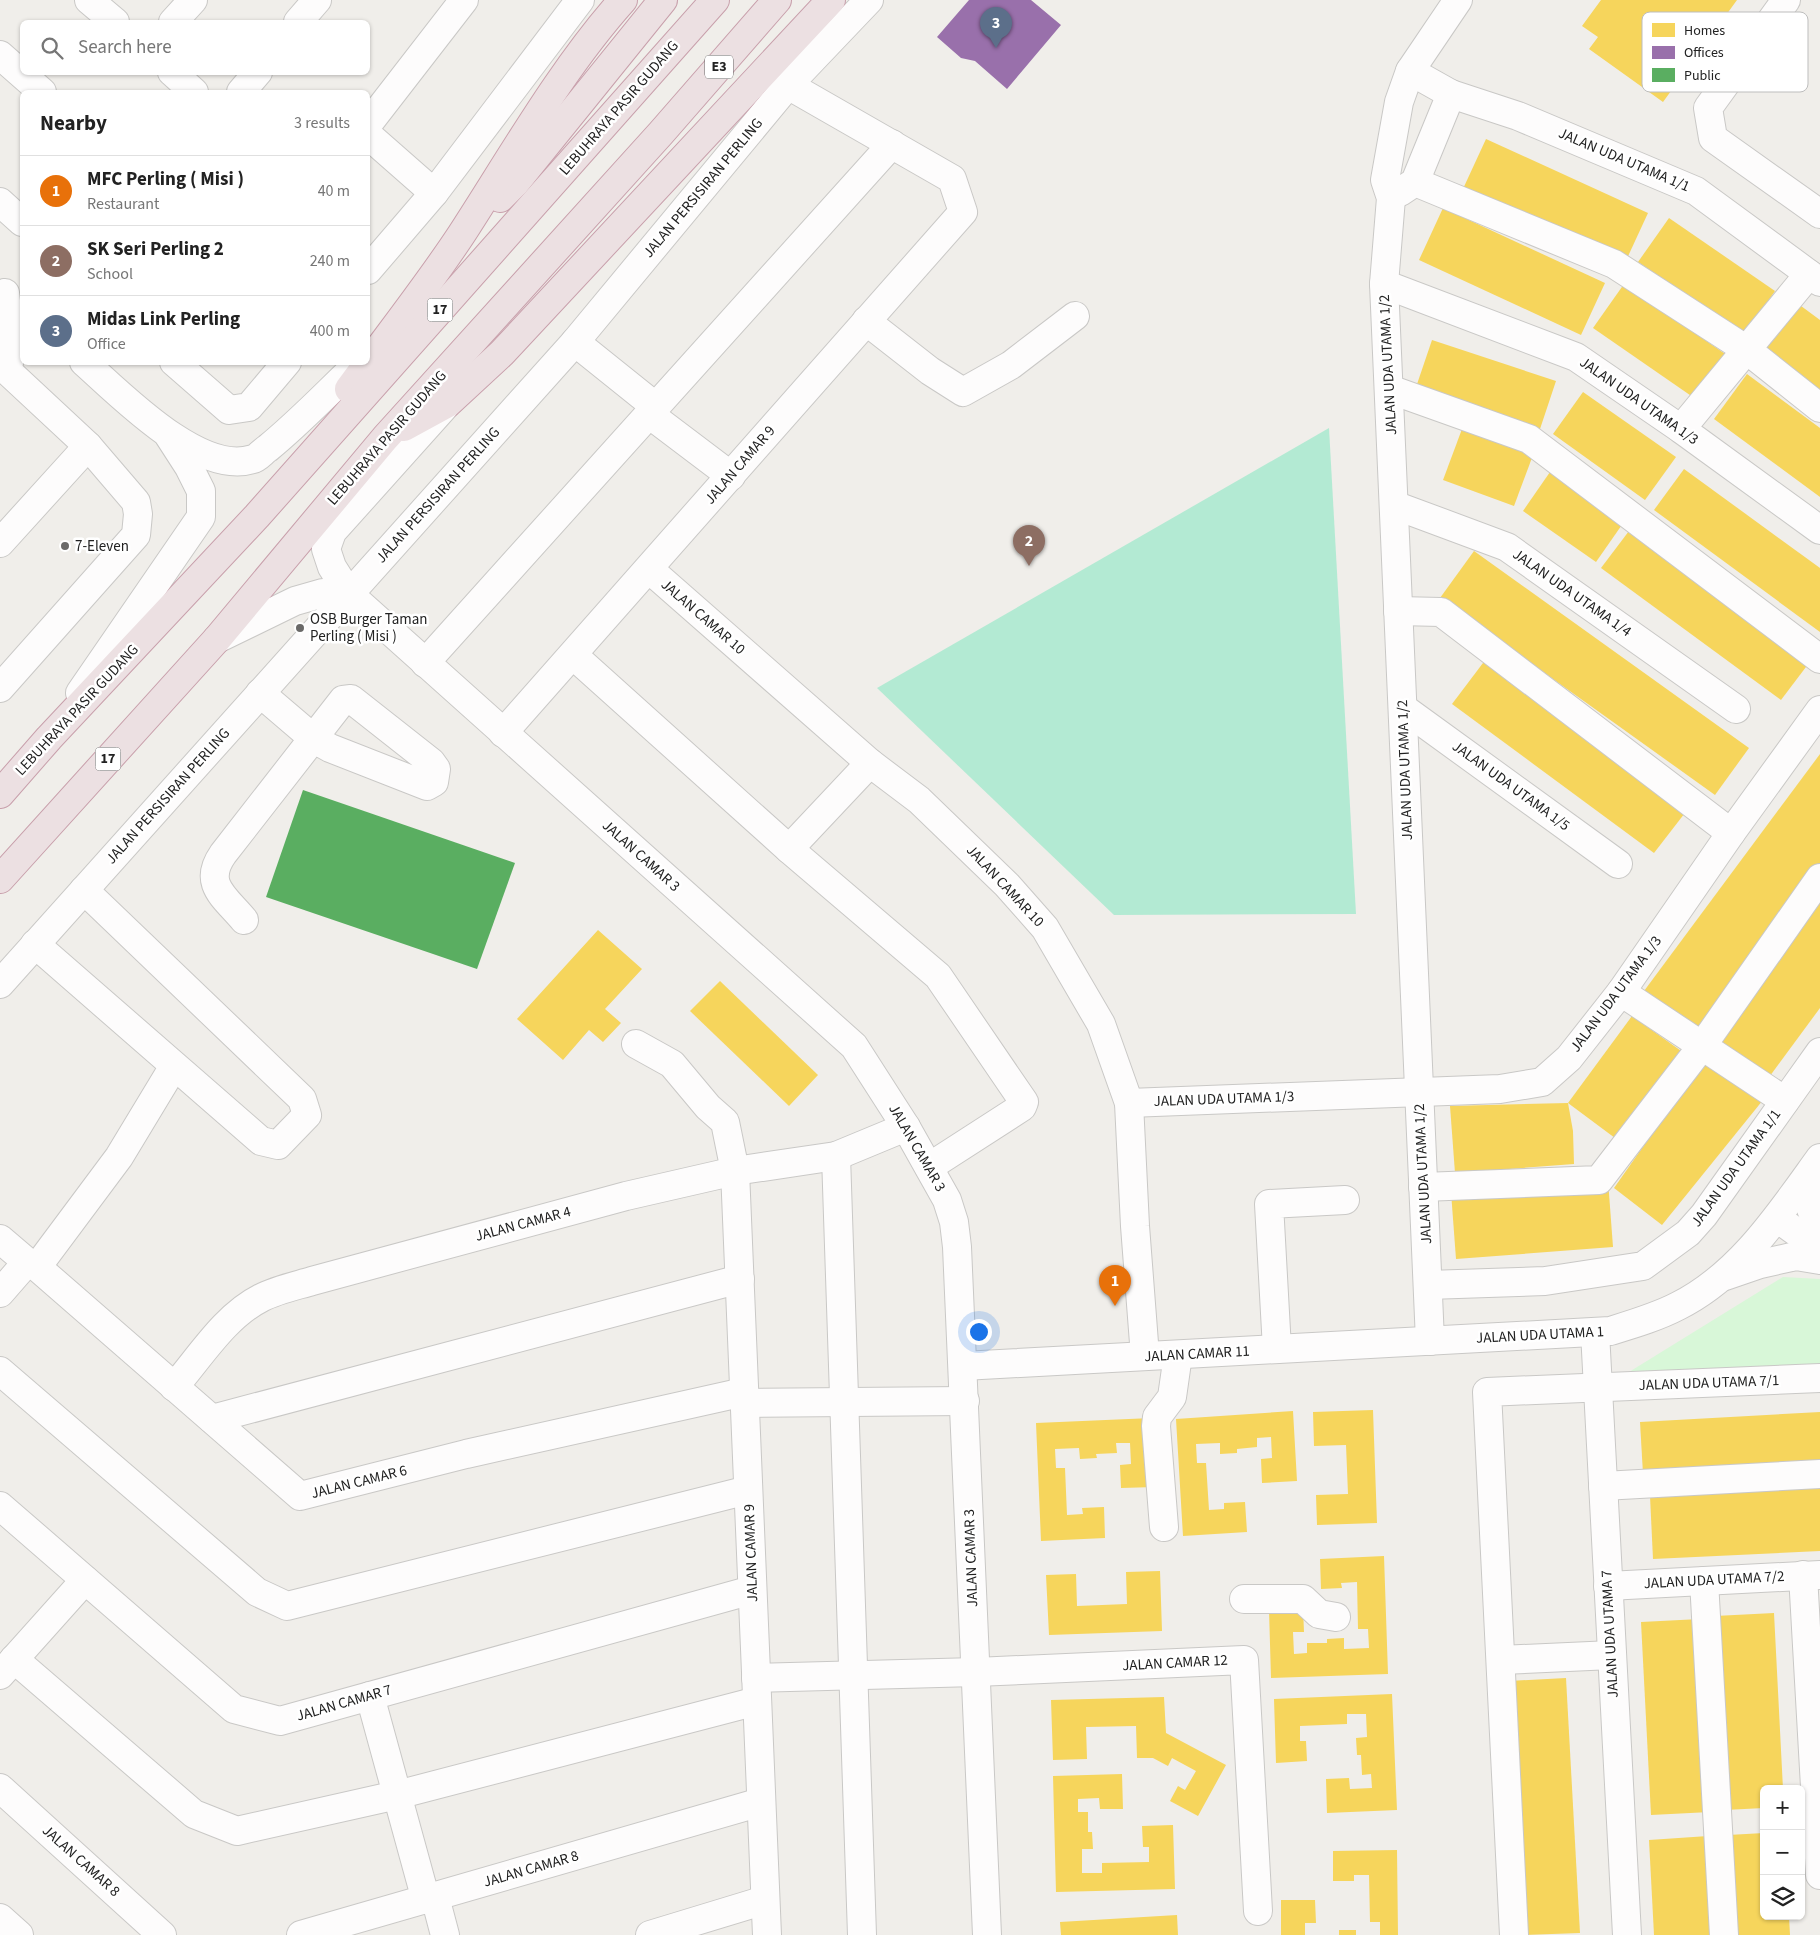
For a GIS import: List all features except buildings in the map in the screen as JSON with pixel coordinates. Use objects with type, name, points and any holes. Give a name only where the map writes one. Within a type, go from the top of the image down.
[{"type":"highway","points":[[370,361],[460,237],[560,83],[607,17],[622,0]]},
{"type":"highway","points":[[460,237],[516,182],[663,0]]},
{"type":"highway","name":"LEBUHRAYA PASIR GUDANG","points":[[0,794],[49,738],[257,516],[715,0]]},
{"type":"highway","name":"LEBUHRAYA PASIR GUDANG","points":[[0,879],[216,639],[385,438],[660,133],[777,0]]},
{"type":"highway","points":[[385,438],[448,403],[502,353],[831,0]]},
{"type":"highway","points":[[257,516],[367,365]]},
{"type":"street","points":[[89,0],[113,20]]},
{"type":"street","points":[[175,20],[193,0]]},
{"type":"street","points":[[300,20],[316,0]]},
{"type":"street","points":[[370,121],[464,0]]},
{"type":"street","points":[[370,268],[434,193],[580,0]]},
{"type":"street","name":"JALAN PERSISIRAN PERLING","points":[[0,984],[576,342],[788,85],[869,0]]},
{"type":"street","points":[[1410,71],[1458,0]]},
{"type":"street","points":[[1777,12],[1786,0]]},
{"type":"street","points":[[0,55],[20,73]]},
{"type":"street","name":"JALAN UDA UTAMA 1/1","points":[[1410,71],[1451,94],[1518,116],[1696,190],[1814,278]]},
{"type":"street","name":"JALAN UDA UTAMA 1/2","points":[[1410,71],[1399,102],[1385,180],[1391,198],[1384,284],[1430,1341]]},
{"type":"street","points":[[23,75],[40,90]]},
{"type":"street","points":[[175,75],[192,90]]},
{"type":"street","points":[[243,90],[255,75]]},
{"type":"street","points":[[425,663],[892,144],[788,85]]},
{"type":"street","points":[[1720,92],[1708,108],[1713,138],[1820,214]]},
{"type":"street","points":[[1391,198],[1415,182],[1451,94]]},
{"type":"street","points":[[370,137],[434,193]]},
{"type":"street","name":"JALAN CAMAR 9","points":[[504,732],[963,212],[952,178],[892,144]]},
{"type":"street","points":[[1415,182],[1614,264],[1747,350],[1820,408]]},
{"type":"street","points":[[0,202],[20,220]]},
{"type":"street","points":[[1681,429],[1747,350],[1814,278]]},
{"type":"street","name":"JALAN UDA UTAMA 1/3","points":[[1384,284],[1576,357],[1681,429],[1820,530]]},
{"type":"street","points":[[0,688],[136,535],[138,514],[136,502],[88,446],[10,365],[12,350],[9,296]]},
{"type":"street","points":[[866,321],[930,371],[963,392],[1011,365],[1075,316]]},
{"type":"street","points":[[370,353],[388,336]]},
{"type":"street","points":[[576,342],[651,403],[653,417],[731,476]]},
{"type":"street","points":[[87,365],[169,436],[202,453],[226,460],[253,460],[278,440],[357,365]]},
{"type":"street","points":[[177,365],[229,410],[249,406],[284,365]]},
{"type":"street","points":[[1389,389],[1529,439],[1820,659]]},
{"type":"street","name":"JALAN CAMAR 3","points":[[448,403],[332,532],[326,549],[332,567],[349,594],[854,1046],[906,1127],[948,1200],[954,1222],[965,1401],[987,1935]]},
{"type":"street","points":[[49,738],[201,517],[201,491],[190,467],[169,436]]},
{"type":"street","points":[[0,543],[88,446]]},
{"type":"street","name":"JALAN UDA UTAMA 1/4","points":[[1394,505],[1507,547],[1736,709]]},
{"type":"street","name":"JALAN CAMAR 10","points":[[649,569],[870,763],[919,800],[1008,885],[1045,928],[1100,1024],[1129,1102],[1135,1226],[1145,1356]]},
{"type":"street","points":[[216,639],[295,600],[323,594],[349,594]]},
{"type":"street","points":[[1398,611],[1441,612],[1731,833]]},
{"type":"street","points":[[573,655],[790,848],[938,976],[1024,1102],[1022,1107],[929,1167]]},
{"type":"street","points":[[244,920],[216,887],[213,880],[214,867],[314,739],[260,693]]},
{"type":"street","name":"JALAN UDA UTAMA 1/5","points":[[1403,708],[1618,864]]},
{"type":"street","name":"JALAN UDA UTAMA 1/3","points":[[1129,1102],[1500,1089],[1542,1082],[1568,1058],[1621,992],[1731,833],[1816,725]]},
{"type":"street","points":[[790,848],[870,763]]},
{"type":"street","points":[[1423,1187],[1599,1180],[1702,1046],[1820,878]]},
{"type":"street","points":[[35,944],[261,1141],[278,1145],[307,1115],[302,1099],[84,890]]},
{"type":"street","points":[[1621,992],[1785,1101]]},
{"type":"street","name":"JALAN CAMAR 9","points":[[636,1044],[672,1064],[708,1107],[725,1122],[735,1171],[767,1935]]},
{"type":"street","name":"JALAN UDA UTAMA 1/1","points":[[1428,1285],[1545,1281],[1643,1266],[1688,1233],[1704,1215],[1820,1052]]},
{"type":"street","points":[[0,1294],[32,1265],[119,1156],[174,1066]]},
{"type":"street","name":"JALAN CAMAR 4","points":[[174,1387],[228,1323],[261,1298],[312,1280],[626,1196],[735,1171],[836,1156],[906,1127]]},
{"type":"street","points":[[836,1156],[862,1935]]},
{"type":"street","name":"JALAN UDA UTAMA 1","points":[[1430,1341],[1610,1331],[1679,1306],[1722,1277],[1777,1218],[1820,1158]]},
{"type":"street","points":[[1820,1166],[1811,1209],[1820,1229]]},
{"type":"street","points":[[1277,1349],[1269,1204],[1345,1200]]},
{"type":"street","points":[[1777,1218],[1820,1249]]},
{"type":"street","name":"JALAN CAMAR 6","points":[[0,1239],[212,1418],[300,1496],[466,1454],[745,1397]]},
{"type":"street","points":[[1722,1277],[1760,1264],[1796,1256],[1820,1260]]},
{"type":"street","points":[[212,1418],[740,1279]]},
{"type":"street","name":"JALAN UDA UTAMA 7","points":[[1595,1332],[1626,1935]]},
{"type":"street","name":"JALAN CAMAR 11","points":[[963,1366],[1430,1341]]},
{"type":"street","points":[[1164,1527],[1156,1426],[1157,1417],[1172,1397],[1178,1354]]},
{"type":"street","points":[[0,1371],[257,1592],[287,1606],[748,1490]]},
{"type":"street","name":"JALAN UDA UTAMA 7/1","points":[[1501,1660],[1487,1392],[1820,1378]]},
{"type":"street","points":[[745,1397],[845,1403],[965,1401]]},
{"type":"street","points":[[1603,1486],[1820,1474]]},
{"type":"street","name":"JALAN CAMAR 7","points":[[0,1506],[234,1708],[280,1721],[752,1590]]},
{"type":"street","points":[[1811,1575],[1820,1875]]},
{"type":"street","name":"JALAN UDA UTAMA 7/2","points":[[1608,1586],[1811,1575]]},
{"type":"street","points":[[85,1580],[7,1667],[194,1814],[236,1831],[397,1795],[756,1690],[854,1676],[976,1672]]},
{"type":"street","points":[[1704,1581],[1724,1935]]},
{"type":"street","points":[[1244,1599],[1302,1599],[1319,1614],[1336,1617]]},
{"type":"street","points":[[1514,1935],[1501,1660],[1612,1655]]},
{"type":"street","name":"JALAN CAMAR 12","points":[[976,1672],[1244,1660],[1258,1911]]},
{"type":"street","points":[[370,1696],[397,1795],[430,1898],[445,1935]]},
{"type":"street","name":"JALAN CAMAR 8","points":[[0,1788],[162,1935]]},
{"type":"street","name":"JALAN CAMAR 8","points":[[301,1935],[761,1802]]},
{"type":"street","points":[[650,1935],[765,1900]]},
{"type":"street","points":[[0,1918],[19,1935]]},
{"type":"green space","points":[[1329,428],[1356,914],[1114,915],[877,688]]},
{"type":"green space","points":[[1783,1277],[1820,1279],[1820,1367],[1629,1372]]},
{"type":"place","name":"Midas Link Perling","points":[[996,48]]},
{"type":"place","name":"7-Eleven","points":[[65,546]]},
{"type":"place","name":"SK Seri Perling 2","points":[[1029,566]]},
{"type":"place","name":"OSB Burger Taman Perling ( Misi )","points":[[300,628]]},
{"type":"place","name":"MFC Perling ( Misi )","points":[[1115,1306]]}]
